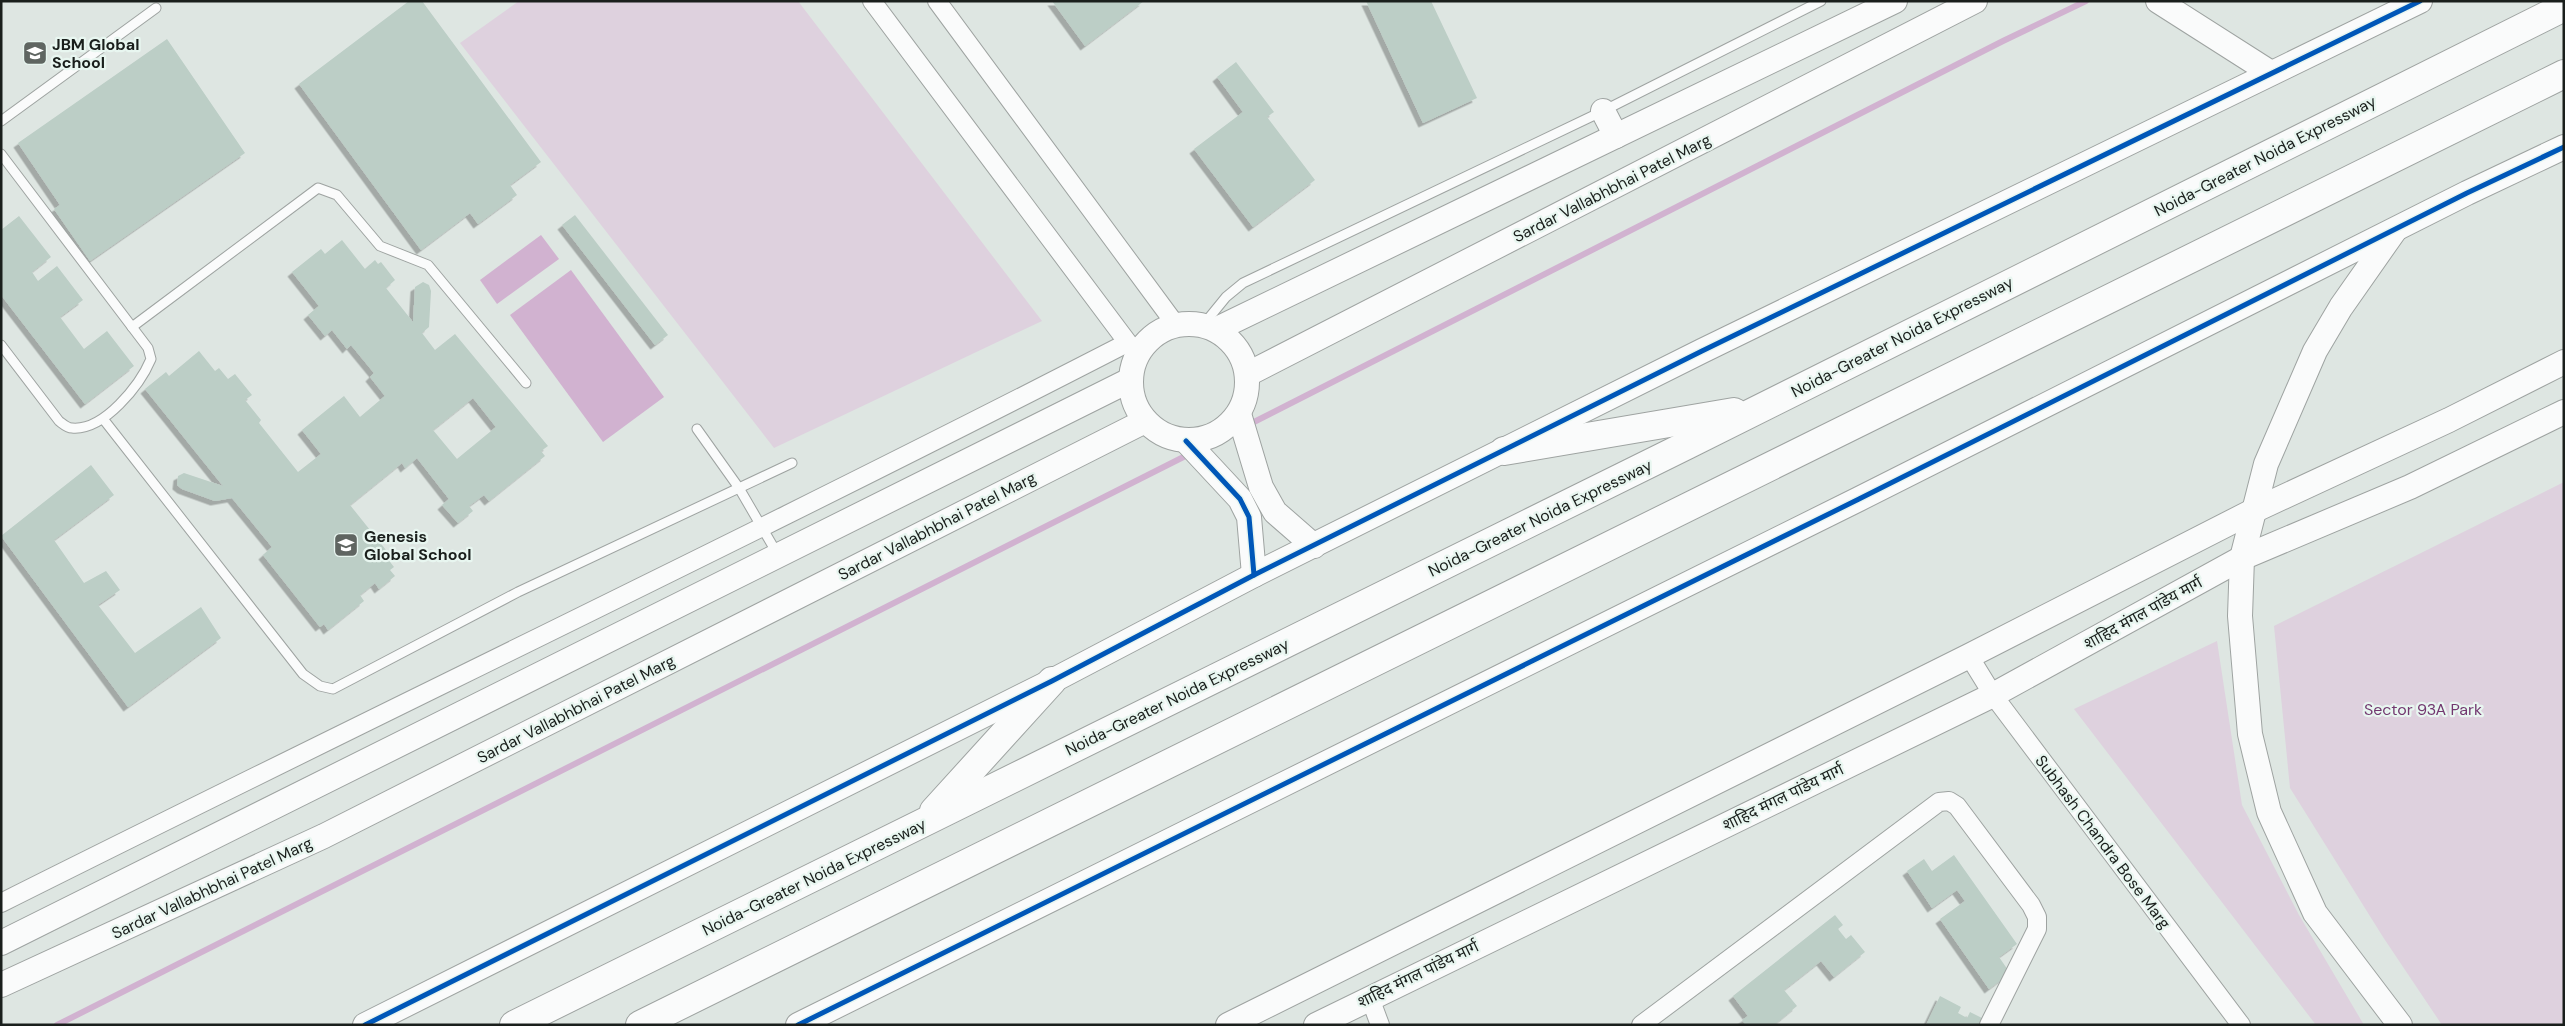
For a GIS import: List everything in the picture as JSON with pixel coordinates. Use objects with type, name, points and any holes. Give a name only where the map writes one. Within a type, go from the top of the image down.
[{"type":"highway","name":"Noida-Greater Noida Expressway","points":[[514,1025],[1763,407],[2564,7]]},
{"type":"highway","points":[[640,1025],[2564,74]]},
{"type":"highway","points":[[1504,451],[1763,407]]},
{"type":"highway","points":[[922,823],[1052,681]]},
{"type":"street","points":[[1,903],[292,757],[761,527],[1132,349],[1152,335],[1176,325],[1190,323],[1210,327],[1238,348],[1248,374],[1247,395],[1239,414],[1218,432],[1206,438],[1186,441],[1163,435],[1145,421],[1134,402],[1130,380],[1132,349],[872,1]]},
{"type":"street","points":[[937,1],[1176,325]]},
{"type":"street","points":[[1210,327],[1616,136],[1895,1]]},
{"type":"street","name":"Sardar Vallabhbhai Patel Marg","points":[[1248,374],[1975,1]]},
{"type":"street","points":[[2158,1],[2271,73]]},
{"type":"street","points":[[365,1025],[1052,681],[1254,575],[1702,351],[2420,1]]},
{"type":"street","points":[[1602,111],[1616,136]]},
{"type":"street","points":[[798,1025],[2564,147]]},
{"type":"street","points":[[2396,229],[2315,351],[2266,464],[2242,558],[2240,616],[2250,734],[2269,812],[2315,913],[2400,1025]]},
{"type":"street","points":[[1228,1025],[1969,656],[2253,511],[2449,420],[2564,362]]},
{"type":"street","points":[[1,943],[1130,380]]},
{"type":"street","name":"शाहिद मंगल पांडेय मार्ग","points":[[1331,1021],[1370,998],[1993,696],[2242,558],[2410,487],[2564,412]]},
{"type":"street","points":[[1239,414],[1261,487],[1275,512],[1314,546]]},
{"type":"street","name":"Sardar Vallabhbhai Patel Marg","points":[[1,986],[324,836],[1145,421]]},
{"type":"street","points":[[1186,441],[1240,499],[1250,524],[1254,575]]},
{"type":"street","name":"Subhash Chandra Bose Marg","points":[[1969,656],[1993,696],[2241,1025]]},
{"type":"street","points":[[1641,1025],[1939,802],[1949,802],[1957,806],[2031,905],[2037,917],[2037,929],[1990,1025]]},
{"type":"street","points":[[1370,998],[1380,1025]]},
{"type":"lane","points":[[1210,327],[1226,297],[1242,283],[1602,111],[1821,1]]},
{"type":"lane","points":[[1,121],[156,8]]},
{"type":"lane","points":[[1,154],[132,326],[148,348],[151,359],[139,380],[104,420],[84,428],[70,429],[59,421],[1,345]]},
{"type":"lane","points":[[132,326],[318,188],[337,195],[380,246],[428,265],[526,383]]},
{"type":"lane","points":[[104,420],[303,674],[320,686],[333,689],[518,592],[792,463]]},
{"type":"lane","points":[[697,430],[739,488],[778,555]]},
{"type":"green space","points":[[519,1],[798,1],[1042,321],[774,448],[460,43]]},
{"type":"green space","name":"Sector 93A Park","points":[[2564,482],[2564,1025],[2442,1025],[2383,937],[2290,788],[2274,626]]},
{"type":"green space","points":[[2217,641],[2242,805],[2299,915],[2364,1025],[2316,1025],[2074,709]]},
{"type":"shaded area","points":[[541,235],[559,259],[497,304],[480,280]]},
{"type":"shaded area","points":[[571,270],[664,397],[603,442],[510,315]]},
{"type":"building","points":[[409,1],[422,1],[541,162],[510,185],[517,195],[478,224],[470,213],[421,250],[299,84]]},
{"type":"building","points":[[1052,1],[1144,1],[1085,46]]},
{"type":"building","points":[[1366,1],[1431,1],[1477,98],[1423,123]]},
{"type":"building","points":[[167,39],[245,153],[90,261],[54,209],[60,205],[18,143]]},
{"type":"building","points":[[1236,62],[1274,112],[1267,117],[1315,180],[1253,227],[1194,149],[1243,112],[1217,77]]},
{"type":"building","points":[[575,215],[668,335],[655,345],[562,225]]},
{"type":"building","points":[[19,216],[51,257],[32,272],[38,281],[57,266],[83,300],[60,317],[84,349],[107,331],[134,366],[85,404],[1,295],[1,230]]},
{"type":"building","points":[[342,240],[365,269],[375,260],[378,264],[381,262],[395,280],[386,288],[413,322],[415,287],[423,282],[429,285],[431,291],[429,327],[422,333],[435,350],[455,334],[548,446],[541,451],[545,456],[489,501],[484,495],[469,506],[473,511],[458,523],[442,505],[449,499],[417,458],[405,468],[402,463],[350,505],[386,550],[383,553],[394,567],[390,570],[395,576],[379,589],[375,583],[360,595],[364,601],[328,630],[324,624],[320,627],[263,555],[272,547],[232,498],[215,501],[182,489],[177,485],[178,476],[184,473],[223,486],[145,389],[166,372],[169,376],[199,351],[215,371],[219,368],[228,379],[235,374],[252,395],[245,400],[261,420],[259,423],[298,472],[321,454],[302,430],[344,396],[360,417],[385,396],[370,377],[374,373],[351,345],[347,349],[332,330],[325,336],[308,315],[319,306],[292,272],[321,249],[325,254]],"holes":[[[473,398],[496,427],[457,459],[433,430]]]},
{"type":"building","points":[[91,465],[114,495],[54,540],[84,583],[106,571],[120,590],[98,605],[135,653],[201,607],[221,638],[128,707],[1,536]]},
{"type":"building","points":[[1954,855],[2017,944],[1999,957],[2010,973],[1989,989],[1940,919],[1965,901],[1957,890],[1932,908],[1907,871],[1924,859],[1932,871]]},
{"type":"building","points":[[1835,915],[1843,925],[1838,929],[1846,939],[1851,935],[1865,952],[1834,977],[1821,961],[1784,990],[1797,1006],[1774,1025],[1746,1025],[1742,1020],[1748,1016],[1733,996]]},
{"type":"building","points":[[1940,996],[1961,1007],[1958,1013],[1967,1018],[1970,1012],[1984,1019],[1981,1025],[1926,1025]]},
{"type":"waterway","points":[[1248,425],[2003,41],[2086,1]]},
{"type":"waterway","points":[[57,1025],[1239,429]]},
{"type":"cycle path","points":[[365,1025],[1052,681],[1254,575],[1702,351],[2420,1]]},
{"type":"cycle path","points":[[798,1025],[1859,499],[2467,193],[2564,147]]},
{"type":"cycle path","points":[[1186,441],[1240,499],[1249,517],[1254,575]]},
{"type":"place","name":"JBM Global School","points":[[35,53]]},
{"type":"place","name":"Genesis Global School","points":[[346,545]]}]
